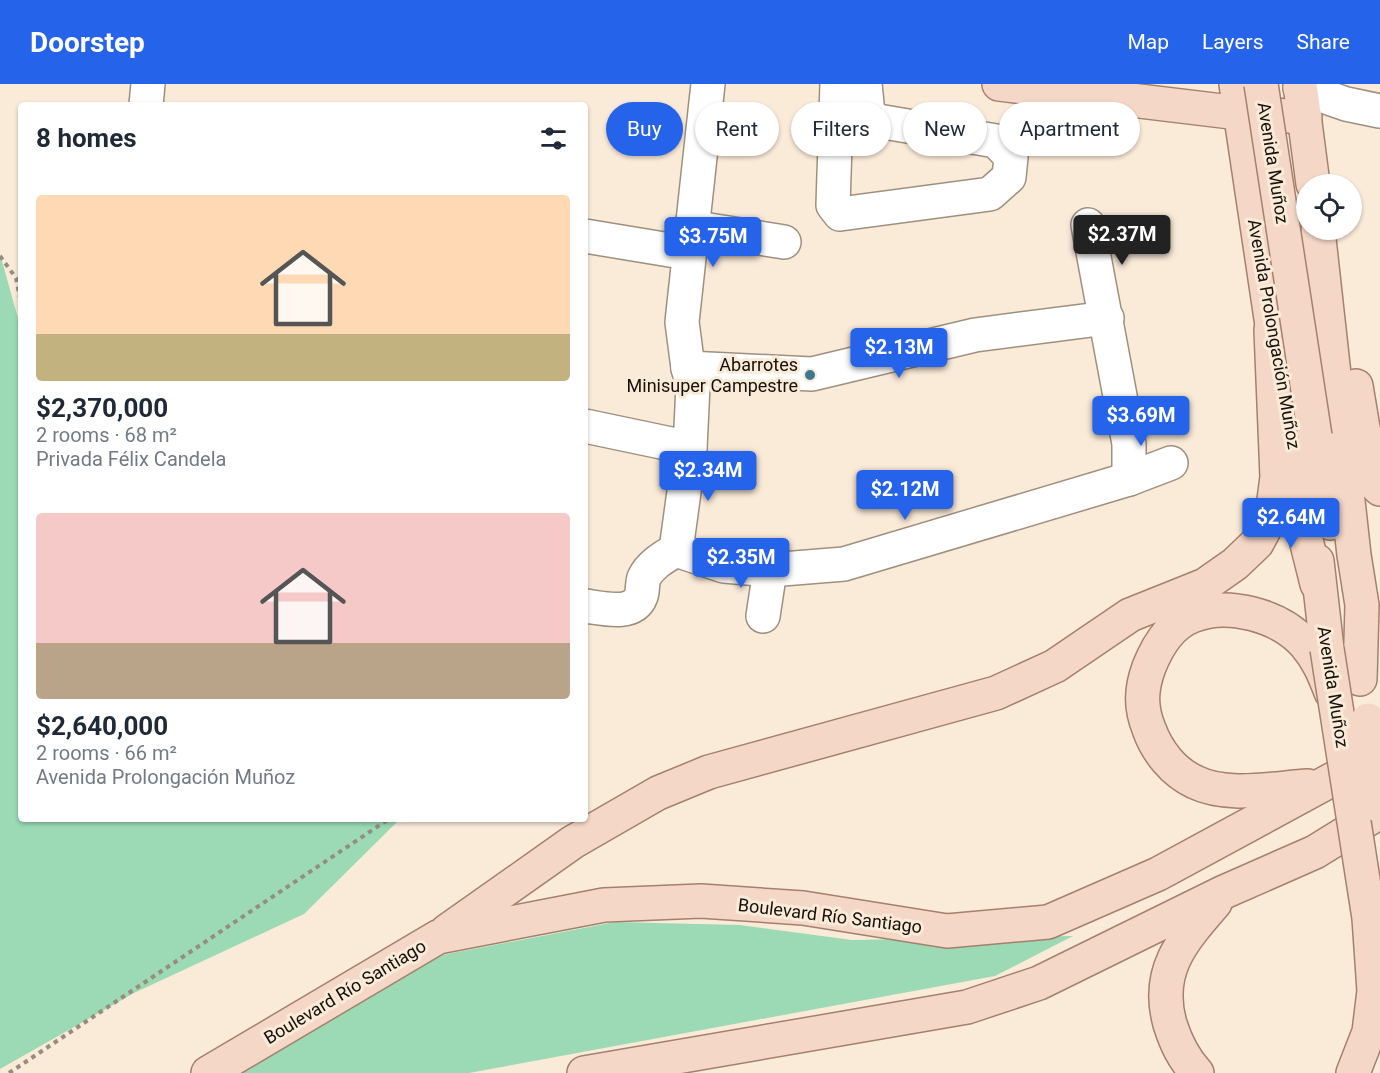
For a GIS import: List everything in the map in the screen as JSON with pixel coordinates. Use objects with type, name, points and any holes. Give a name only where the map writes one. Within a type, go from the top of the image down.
[{"type":"main road","points":[[999,84],[1302,96],[1312,174]]},
{"type":"main road","name":"Avenida Muñoz","points":[[1262,84],[1315,513],[1317,584],[1369,918],[1374,991],[1369,1032],[1351,1069]]},
{"type":"main road","name":"Avenida Prolongación Muñoz","points":[[1237,94],[1271,330],[1307,457]]},
{"type":"main road","points":[[1319,240],[1354,555],[1371,593],[1360,679]]},
{"type":"main road","points":[[1326,240],[1350,345],[1363,428],[1377,485],[1380,489]]},
{"type":"main road","points":[[438,937],[573,842],[658,793],[709,772],[996,693],[1055,666],[1130,615],[1205,585],[1235,564],[1257,543],[1272,516],[1277,477],[1271,330]]},
{"type":"main road","name":"Avenida Muñoz","points":[[1307,457],[1360,679],[1380,806]]},
{"type":"main road","points":[[1320,785],[1224,789],[1196,783],[1168,762],[1152,737],[1143,712],[1143,685],[1154,654],[1171,630],[1192,616],[1220,611],[1255,613],[1287,628],[1304,644],[1322,669],[1336,708]]},
{"type":"main road","name":"Boulevard Río Santiago","points":[[208,1073],[438,937],[604,905],[701,901],[803,908],[948,931],[1048,922],[1158,874],[1380,754]]},
{"type":"main road","points":[[1314,852],[1380,812]]},
{"type":"main road","points":[[584,1073],[967,1007],[1039,983],[1224,892],[1380,825]]},
{"type":"main road","points":[[1197,1073],[1176,1044],[1164,992],[1170,966],[1186,937],[1224,892]]},
{"type":"street","points":[[146,102],[148,84]]},
{"type":"street","points":[[676,550],[690,448],[693,386],[688,368],[682,322],[689,240],[708,84]]},
{"type":"street","points":[[837,84],[833,205],[840,214],[990,194],[1008,177],[1011,157],[996,141],[878,122],[868,114],[865,84]]},
{"type":"street","points":[[1302,96],[1380,111]]},
{"type":"street","points":[[1088,225],[1129,444],[1130,478]]},
{"type":"street","points":[[588,236],[784,242]]},
{"type":"street","points":[[688,368],[812,374],[975,335],[1107,318]]},
{"type":"street","points":[[588,427],[690,448]]},
{"type":"street","points":[[588,606],[616,610],[631,608],[640,598],[644,578],[659,560],[676,550],[724,566],[770,570],[844,564],[1130,478],[1171,463]]},
{"type":"street","points":[[763,616],[770,570]]},
{"type":"path","points":[[0,256],[15,278],[18,290]]},
{"type":"path","points":[[9,1073],[385,822]]},
{"type":"green space","points":[[0,254],[18,318],[18,822],[397,822],[304,914],[134,993],[0,1069]]},
{"type":"green space","points":[[615,922],[740,925],[852,940],[1073,936],[995,976],[469,1073],[240,1073],[338,1011],[442,955]]},
{"type":"place","name":"Abarrotes Minisuper Campestre","points":[[810,375]]}]
